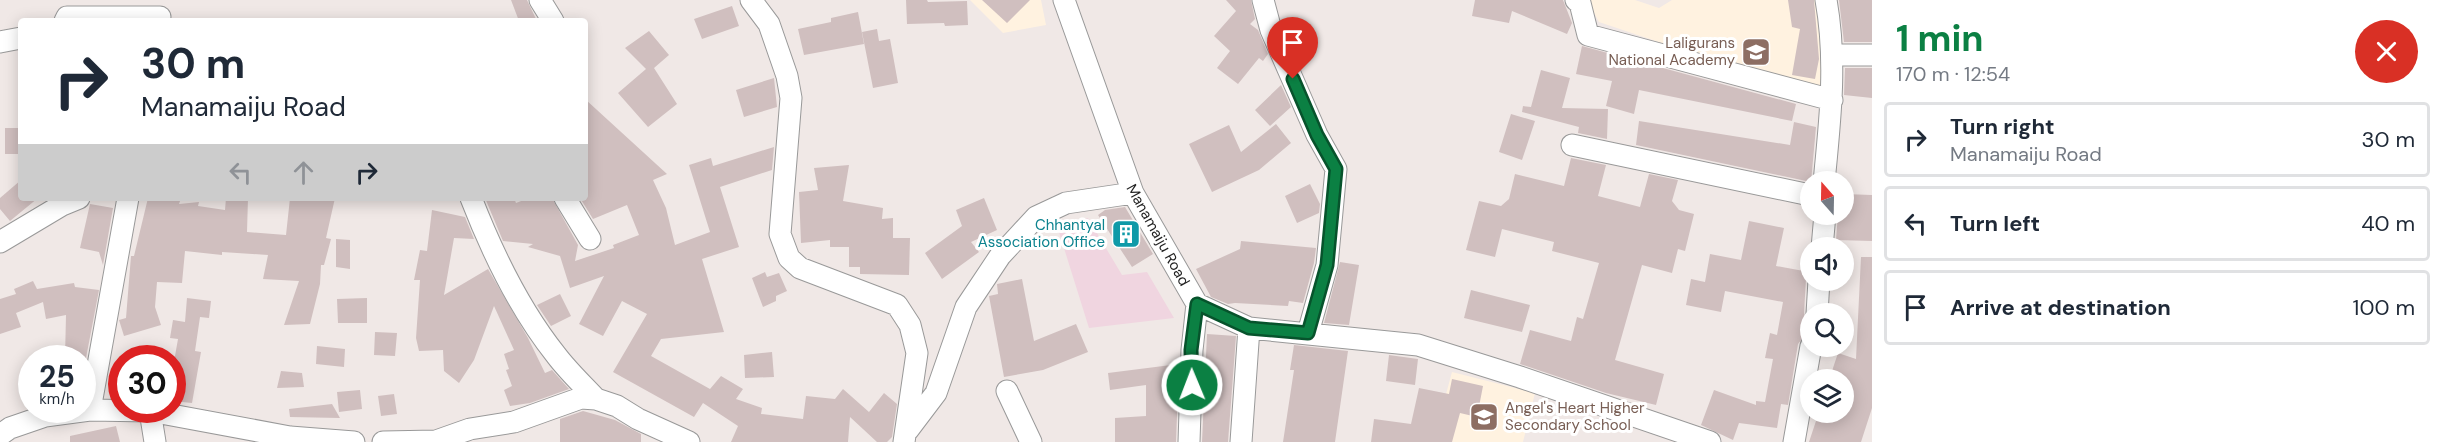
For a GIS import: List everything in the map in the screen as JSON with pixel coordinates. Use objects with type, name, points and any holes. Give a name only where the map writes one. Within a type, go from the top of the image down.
[{"type":"street","points":[[540,0],[551,18]]},
{"type":"street","points":[[751,0],[769,24],[787,76],[791,98],[780,234],[789,258],[800,268],[897,305],[906,318],[917,353],[905,437]]},
{"type":"street","name":"Manamaiju Road","points":[[1064,0],[1133,193],[1197,304],[1249,328],[1418,345],[1660,433],[1710,442]]},
{"type":"street","points":[[1263,0],[1271,30],[1317,135],[1336,169],[1327,265],[1308,333]]},
{"type":"street","points":[[1576,0],[1580,3],[1588,35],[1832,100]]},
{"type":"street","points":[[1825,171],[1832,100],[1832,55],[1827,0]]},
{"type":"street","points":[[67,18],[161,13]]},
{"type":"street","points":[[0,42],[18,39]]},
{"type":"street","points":[[1832,55],[1872,55]]},
{"type":"street","points":[[1572,145],[1800,193]]},
{"type":"street","points":[[905,437],[936,393],[966,307],[1000,256],[1036,217],[1066,203],[1133,193]]},
{"type":"street","points":[[1,241],[66,201]]},
{"type":"street","points":[[96,377],[127,201]]},
{"type":"street","points":[[472,201],[496,258],[520,300],[555,355],[596,399]]},
{"type":"street","points":[[567,201],[590,239]]},
{"type":"street","points":[[1189,442],[1191,350],[1197,304]]},
{"type":"street","points":[[1241,442],[1249,328]]},
{"type":"street","points":[[1794,442],[1809,357]]},
{"type":"street","points":[[1007,391],[1031,442]]},
{"type":"street","points":[[383,442],[436,441],[470,429],[514,422],[581,398],[596,399],[617,406],[638,419],[689,442]]},
{"type":"street","points":[[186,418],[290,437],[354,442]]},
{"type":"street","points":[[0,435],[10,428],[25,423]]},
{"type":"street","points":[[152,423],[155,442]]},
{"type":"shaded area","points":[[970,0],[1041,0],[1046,25],[1003,33]]},
{"type":"shaded area","name":"Laligurans National Academy","points":[[1591,0],[1635,0],[1659,8],[1672,0],[1822,0],[1826,88],[1742,70],[1599,22],[1588,2]]},
{"type":"shaded area","points":[[1088,218],[1122,275],[1147,272],[1174,318],[1089,328],[1058,229]]},
{"type":"shaded area","name":"Angel's Heart Higher Secondary School","points":[[1452,372],[1535,393],[1523,442],[1433,442]]},
{"type":"building","points":[[511,0],[527,0],[536,18],[518,18]]},
{"type":"building","points":[[906,0],[967,1],[968,25],[907,24]]},
{"type":"building","points":[[982,0],[1030,0],[1007,23]]},
{"type":"building","points":[[1226,0],[1251,0],[1255,19],[1250,24],[1258,30],[1268,54],[1263,61],[1259,58],[1238,84],[1217,68],[1230,51],[1214,36],[1236,11]]},
{"type":"building","points":[[1475,0],[1563,0],[1572,23],[1567,34],[1512,11],[1509,23],[1472,16]]},
{"type":"building","points":[[1788,0],[1814,0],[1819,59],[1815,79],[1792,75],[1800,29],[1792,27]]},
{"type":"building","points":[[1839,0],[1872,0],[1872,42],[1844,42]]},
{"type":"building","points":[[732,6],[739,26],[702,39],[694,19]]},
{"type":"building","points":[[858,12],[864,44],[804,55],[798,29],[831,22],[831,18]]},
{"type":"building","points":[[877,29],[879,41],[890,39],[898,83],[873,88],[862,32]]},
{"type":"building","points":[[649,31],[669,55],[654,68],[677,104],[648,127],[618,93],[646,69],[625,48]]},
{"type":"building","points":[[1582,46],[1796,104],[1792,121],[1639,90],[1634,114],[1606,106],[1612,81],[1576,74]]},
{"type":"building","points":[[1845,68],[1872,68],[1872,98],[1844,95]]},
{"type":"building","points":[[1541,70],[1570,78],[1562,108],[1608,109],[1607,139],[1578,133],[1579,127],[1522,112],[1523,106],[1531,107]]},
{"type":"building","points":[[774,78],[777,107],[744,117],[736,90]]},
{"type":"building","points":[[1281,85],[1291,107],[1270,126],[1255,110]]},
{"type":"building","points":[[588,102],[667,174],[653,180],[666,208],[675,245],[710,232],[689,165],[711,158],[713,166],[774,147],[772,170],[720,187],[739,247],[702,259],[724,332],[661,339],[651,356],[710,389],[721,376],[743,389],[736,399],[762,408],[761,414],[803,419],[806,396],[835,399],[843,389],[869,412],[884,393],[897,404],[892,437],[887,442],[877,442],[850,417],[848,442],[731,442],[738,426],[703,403],[694,417],[613,372],[647,314],[622,301],[603,336],[579,324],[604,276],[570,288],[560,256],[528,247],[533,244],[503,241],[486,201],[515,201],[516,203],[554,201],[578,245],[575,261],[614,248],[613,245],[639,235],[627,205],[593,219],[582,201],[588,201]]},
{"type":"building","points":[[1511,114],[1535,121],[1522,160],[1499,152]]},
{"type":"building","points":[[1639,121],[1790,145],[1794,122],[1816,127],[1812,171],[1800,171],[1800,180],[1636,145]]},
{"type":"building","points":[[1276,124],[1291,143],[1259,170],[1212,192],[1189,144],[1229,125],[1241,152]]},
{"type":"building","points":[[5,128],[18,128],[18,154],[5,154]]},
{"type":"building","points":[[1571,158],[1606,165],[1598,196],[1640,207],[1649,174],[1678,180],[1672,201],[1679,210],[1694,214],[1685,251],[1678,249],[1672,273],[1642,265],[1615,360],[1664,374],[1656,405],[1606,393],[1520,364],[1530,330],[1571,341],[1577,317],[1583,319],[1599,263],[1552,251],[1554,242],[1502,229],[1495,257],[1466,250],[1479,201],[1501,206],[1509,199],[1515,174],[1564,186]]},
{"type":"building","points":[[849,165],[843,201],[883,208],[882,219],[893,218],[893,238],[910,238],[909,275],[860,274],[860,267],[849,267],[849,247],[830,247],[830,240],[801,243],[799,192],[818,190],[814,168]]},
{"type":"building","points":[[18,183],[18,201],[34,201],[10,221],[0,209],[0,198]]},
{"type":"building","points":[[1310,184],[1320,204],[1319,213],[1297,223],[1285,196]]},
{"type":"building","points":[[1854,194],[1872,195],[1872,241],[1854,240],[1854,237],[1836,237],[1837,225],[1854,225]]},
{"type":"building","points":[[984,198],[997,230],[971,242],[979,252],[942,279],[925,253],[962,226],[956,210]]},
{"type":"building","points":[[147,201],[180,201],[179,204],[199,202],[198,206],[225,210],[226,201],[248,201],[247,232],[286,235],[290,201],[334,201],[326,238],[331,239],[324,265],[321,265],[320,284],[310,324],[284,325],[299,281],[263,279],[268,255],[222,252],[222,255],[185,251],[182,283],[157,282],[155,307],[161,325],[124,336],[119,320],[126,318],[131,256],[134,256]]},
{"type":"building","points":[[90,204],[113,208],[103,265],[99,252],[80,248]]},
{"type":"building","name":"Chhantyal Association Office","points":[[1125,207],[1153,254],[1132,267],[1098,215],[1105,210]]},
{"type":"building","points":[[432,210],[465,217],[474,239],[454,238],[444,295],[488,269],[528,338],[545,373],[552,370],[569,389],[530,403],[510,406],[504,390],[512,386],[506,370],[509,369],[504,354],[514,350],[494,306],[474,360],[459,383],[444,371],[443,350],[419,351],[416,338],[420,280],[414,280],[420,250],[427,251]]},
{"type":"building","points":[[1749,221],[1784,228],[1776,266],[1800,270],[1800,291],[1805,291],[1805,303],[1800,303],[1800,341],[1788,405],[1781,404],[1777,428],[1739,423],[1733,440],[1701,425],[1714,390],[1756,405],[1756,401],[1765,402],[1773,359],[1765,358],[1770,333],[1777,335],[1783,302],[1725,291],[1721,312],[1686,305],[1691,279],[1705,282],[1710,254],[1741,260]]},
{"type":"building","points":[[336,239],[350,240],[350,269],[336,267]]},
{"type":"building","points":[[1241,241],[1316,248],[1303,303],[1289,301],[1288,306],[1228,304],[1211,297],[1196,269],[1240,249]]},
{"type":"building","points":[[1861,257],[1872,257],[1872,408],[1861,442],[1809,442],[1815,423],[1854,423],[1854,369],[1833,369],[1837,357],[1856,359]]},
{"type":"building","points":[[1340,262],[1359,265],[1349,325],[1324,323]]},
{"type":"building","points":[[765,272],[767,277],[779,273],[787,291],[776,296],[776,301],[763,307],[752,278]]},
{"type":"building","points":[[1022,279],[1034,341],[1076,324],[1088,352],[1043,370],[1004,377],[989,296],[998,294],[997,284]]},
{"type":"building","points":[[33,281],[37,289],[74,283],[75,287],[99,290],[88,345],[65,345],[66,315],[46,319],[43,302],[16,313],[21,327],[0,334],[0,299],[16,294],[14,289]]},
{"type":"building","points":[[1471,290],[1530,305],[1522,332],[1464,318]]},
{"type":"building","points":[[560,294],[571,316],[551,326],[537,305]]},
{"type":"building","points":[[187,298],[211,301],[209,318],[200,317],[195,351],[201,352],[192,403],[186,402],[186,345],[177,345],[178,339],[170,338],[173,320],[185,322]]},
{"type":"building","points":[[367,298],[367,323],[338,323],[337,299]]},
{"type":"building","points":[[375,332],[397,333],[395,356],[374,355]]},
{"type":"building","points":[[1207,334],[1236,336],[1228,442],[1202,442]]},
{"type":"building","points":[[1294,345],[1348,351],[1335,442],[1283,442],[1294,370],[1290,370]]},
{"type":"building","points":[[317,346],[345,349],[344,367],[316,364]]},
{"type":"building","points":[[772,352],[774,377],[745,378],[744,355]]},
{"type":"building","points":[[1389,355],[1418,359],[1415,385],[1386,381]]},
{"type":"building","points":[[1179,364],[1176,442],[1115,442],[1115,418],[1146,416],[1146,385],[1110,390],[1108,373]]},
{"type":"building","points":[[281,371],[302,373],[304,387],[277,388]]},
{"type":"building","points":[[1452,379],[1483,386],[1477,417],[1460,413],[1452,442],[1371,442],[1374,419],[1411,424],[1419,388],[1449,394]]},
{"type":"building","points":[[360,390],[362,409],[339,412],[337,392]]},
{"type":"building","points":[[394,394],[397,414],[381,416],[378,396]]},
{"type":"building","points":[[332,404],[340,418],[290,417],[289,409]]},
{"type":"building","points":[[583,411],[615,420],[641,434],[641,442],[560,442],[560,419]]},
{"type":"building","points":[[116,426],[120,442],[70,442],[70,436]]},
{"type":"place","name":"Laligurans National Academy","points":[[1756,52]]},
{"type":"place","name":"Chhantyal Association Office","points":[[1126,234]]},
{"type":"place","name":"Angel's Heart Higher Secondary School","points":[[1484,417]]},
{"type":"route","points":[[1192,385],[1191,350],[1197,304],[1249,328],[1308,333],[1327,265],[1336,169],[1317,135],[1293,79]]}]
